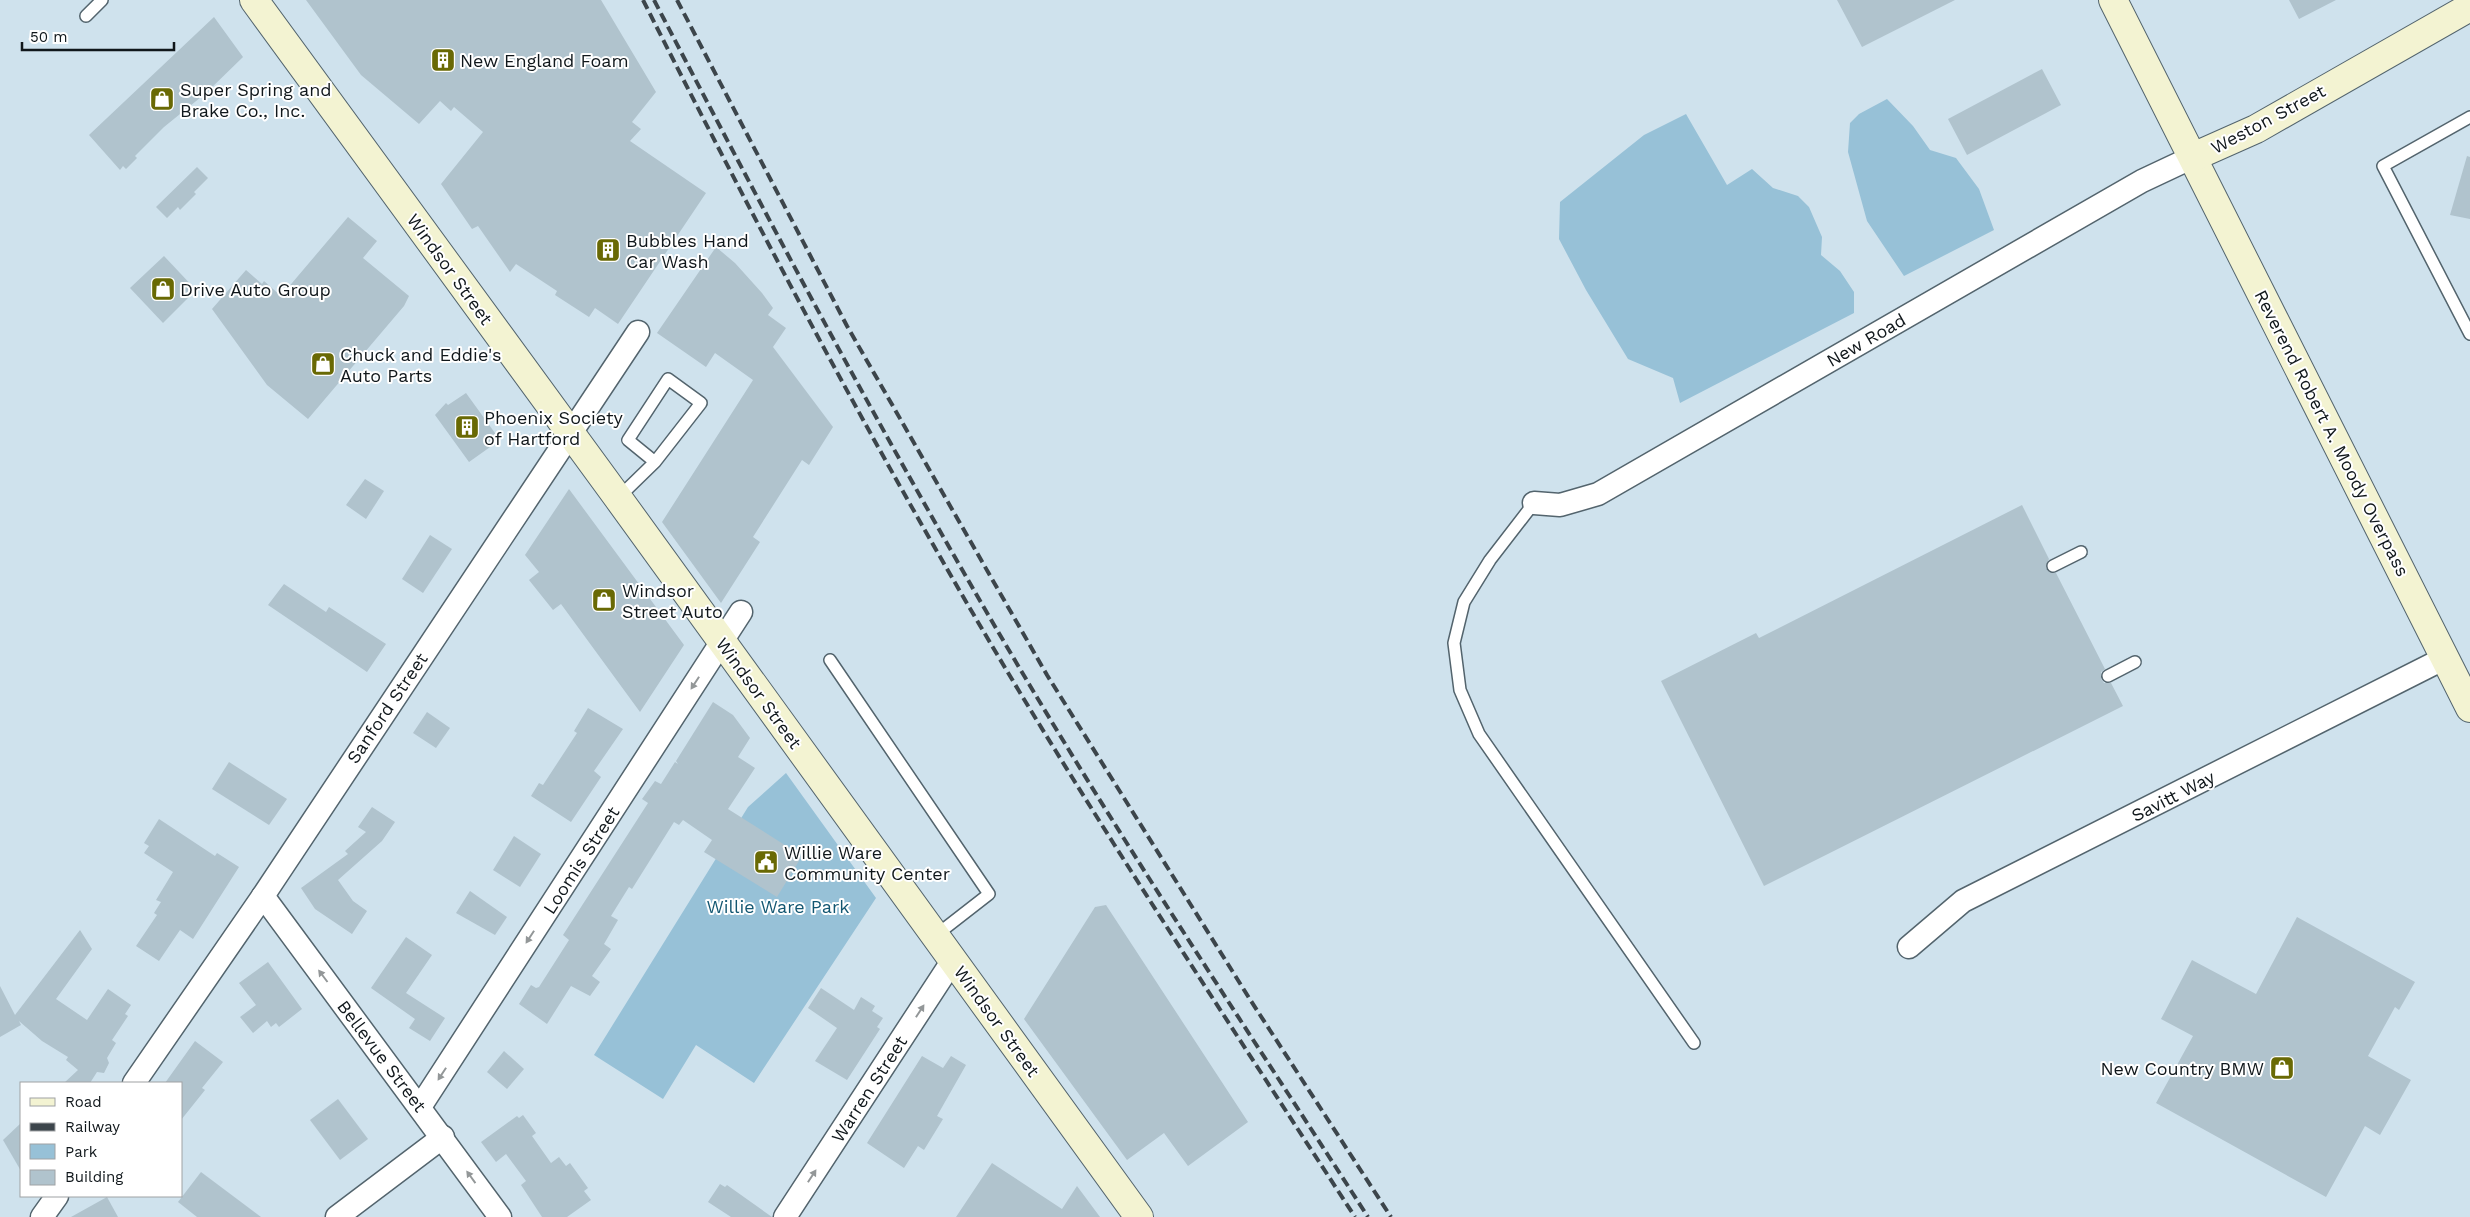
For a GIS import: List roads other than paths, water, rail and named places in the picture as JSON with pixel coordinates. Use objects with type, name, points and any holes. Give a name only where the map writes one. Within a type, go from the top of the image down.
[{"type":"main road","name":"Windsor Street","points":[[254,0],[1140,1217]]},
{"type":"main road","name":"Weston Street","points":[[2113,0],[2193,157],[2256,129],[2470,7]]},
{"type":"main road","name":"Reverend Robert A. Moody Overpass","points":[[2193,157],[2470,708]]},
{"type":"street","name":"New Road","points":[[1534,503],[1560,505],[1598,494],[2133,186],[2193,157]]},
{"type":"street","name":"Sanford Street","points":[[135,1082],[263,896],[638,332]]},
{"type":"street","name":"Loomis Street","points":[[420,1107],[741,612]]},
{"type":"street","name":"Savitt Way","points":[[1909,947],[1963,901],[2445,658]]},
{"type":"street","name":"Bellevue Street","points":[[263,896],[500,1217]]},
{"type":"street","name":"Warren Street","points":[[785,1217],[953,960]]},
{"type":"street","points":[[337,1217],[442,1137]]},
{"type":"street","points":[[42,1217],[56,1197]]},
{"type":"lane","points":[[86,16],[102,0]]},
{"type":"lane","points":[[2470,117],[2383,166],[2470,334]]},
{"type":"lane","points":[[618,498],[655,462],[701,403],[668,380],[628,440],[655,462]]},
{"type":"lane","points":[[1534,503],[1490,560],[1464,602],[1454,643],[1460,690],[1479,734],[1694,1043]]},
{"type":"lane","points":[[2053,566],[2081,552]]},
{"type":"lane","points":[[830,660],[989,894],[935,936]]},
{"type":"lane","points":[[2108,676],[2135,662]]},
{"type":"railway","points":[[643,0],[778,262],[872,436],[969,607],[1101,824],[1355,1217]]},
{"type":"railway","points":[[654,0],[837,345],[931,516],[1029,684],[1196,952],[1368,1217]]},
{"type":"railway","points":[[677,0],[847,326],[1047,675],[1251,1001],[1391,1217]]},
{"type":"place","name":"New England Foam","points":[[443,60]]},
{"type":"place","name":"Super Spring and Brake Co., Inc.","points":[[162,99]]},
{"type":"place","name":"Bubbles Hand Car Wash","points":[[608,250]]},
{"type":"place","name":"Drive Auto Group","points":[[163,289]]},
{"type":"place","name":"Chuck and Eddie's Auto Parts","points":[[323,364]]},
{"type":"place","name":"Phoenix Society of Hartford","points":[[467,427]]},
{"type":"place","name":"Windsor Street Auto","points":[[604,600]]},
{"type":"place","name":"Willie Ware Community Center","points":[[766,862]]},
{"type":"place","name":"New Country BMW","points":[[2282,1068]]},
{"type":"park label","name":"Willie Ware Park","points":[[778,906]]}]
